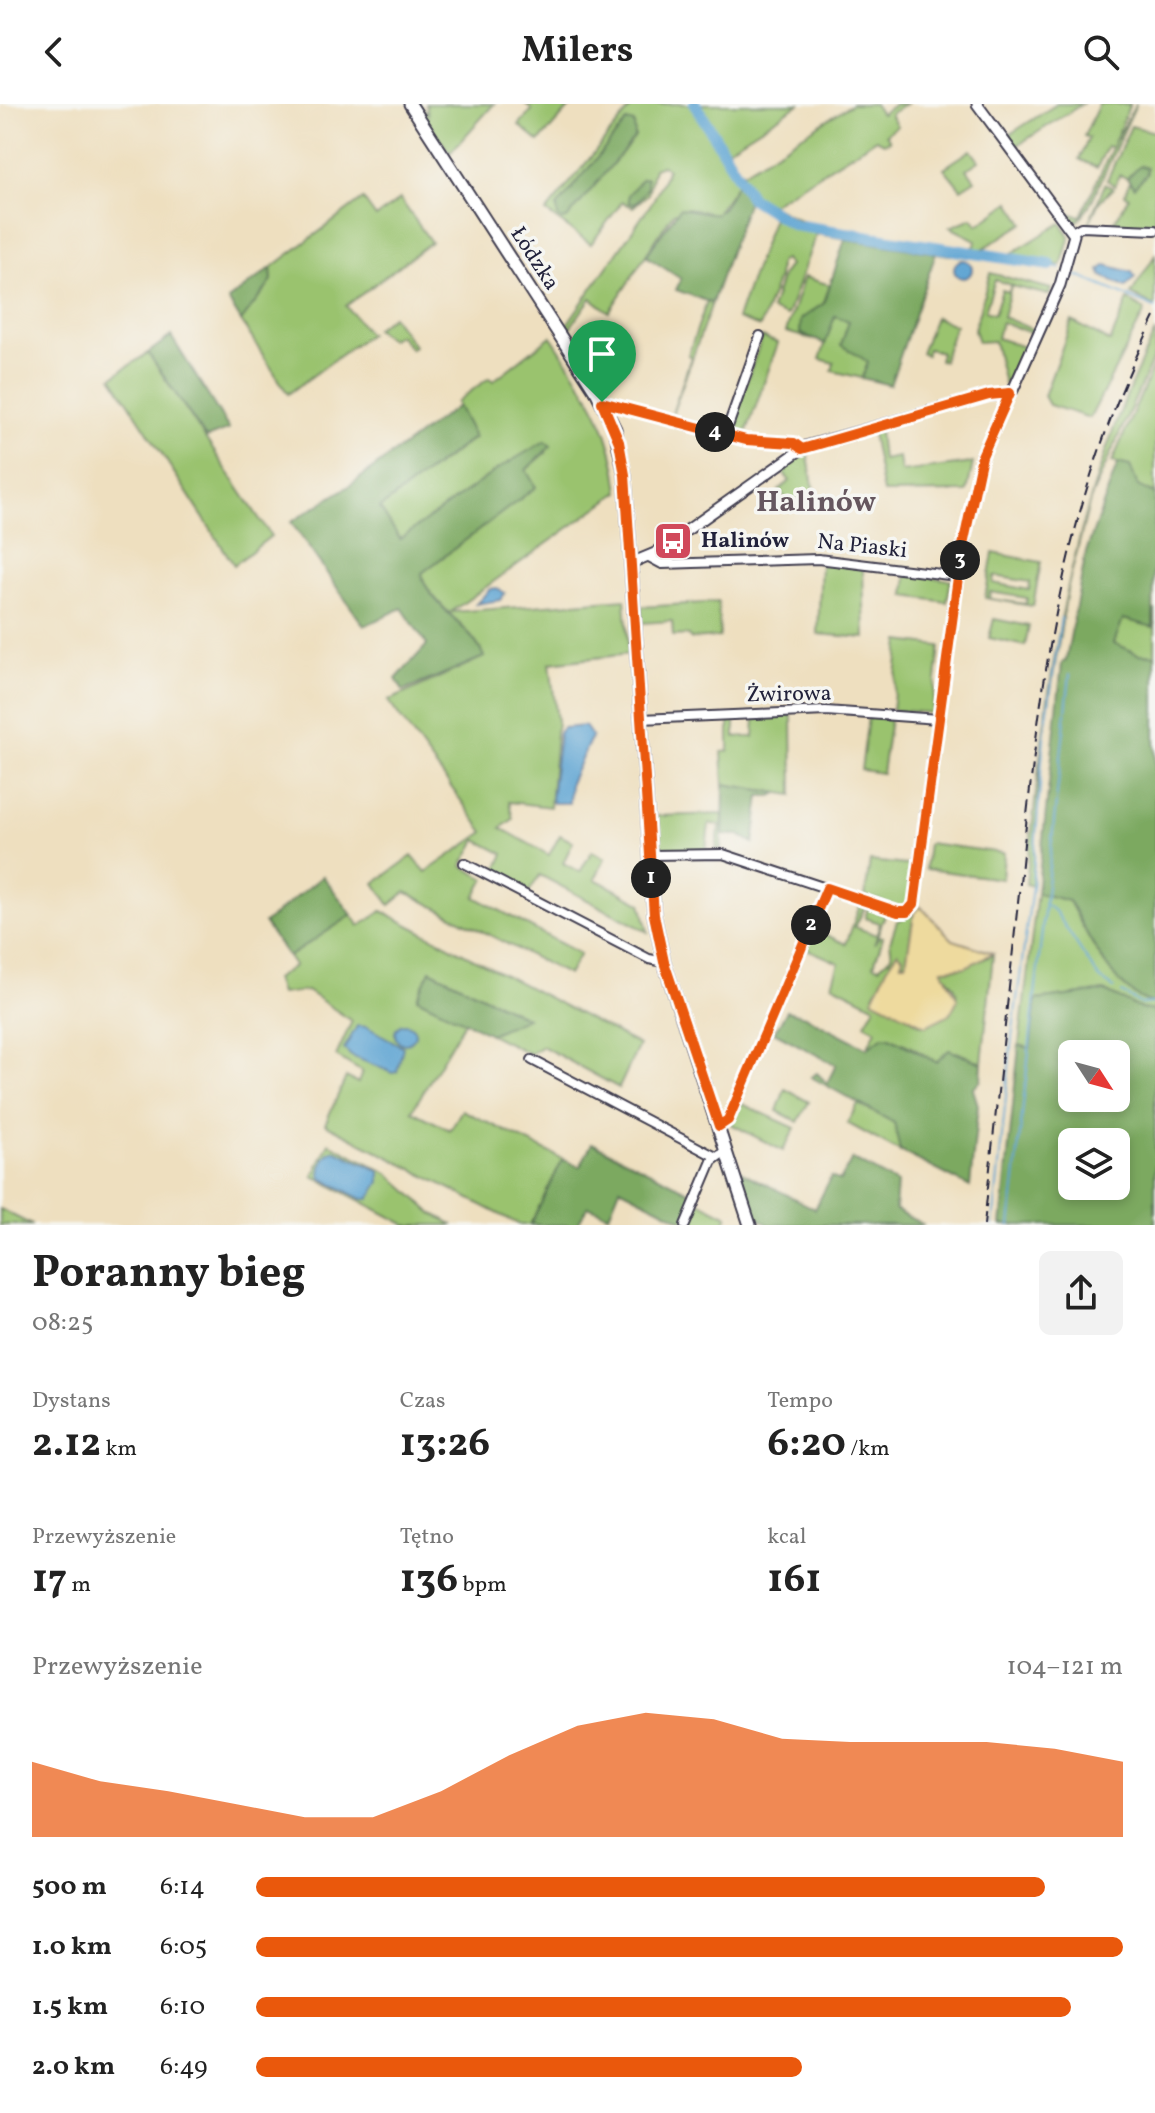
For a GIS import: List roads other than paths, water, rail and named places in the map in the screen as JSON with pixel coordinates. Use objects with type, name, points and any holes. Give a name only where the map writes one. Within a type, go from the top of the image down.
[{"type":"main road","name":"Łódzka","points":[[410,104],[602,402],[623,456],[654,915],[664,962],[719,1126],[722,1155],[750,1225]]},
{"type":"street","points":[[977,104],[1077,229]]},
{"type":"street","points":[[1077,229],[1155,230]]},
{"type":"street","points":[[650,855],[723,854],[895,911],[908,911],[916,899],[957,576],[977,471],[1004,408],[1005,394],[1029,358],[1068,264],[1077,229]]},
{"type":"street","points":[[725,435],[760,336]]},
{"type":"street","points":[[631,563],[652,555],[802,449],[989,395],[1005,394]]},
{"type":"street","points":[[602,402],[764,444],[794,443],[802,449]]},
{"type":"street","name":"Na Piaski","points":[[652,555],[667,564],[818,559],[957,576]]},
{"type":"street","name":"Żwirowa","points":[[641,719],[826,711],[938,719]]},
{"type":"street","points":[[464,863],[649,959],[664,962]]},
{"type":"street","points":[[719,1126],[728,1120],[827,888]]},
{"type":"street","points":[[532,1060],[722,1155],[685,1225]]},
{"type":"water","points":[[959,260],[967,260],[972,269],[970,276],[959,278],[954,273],[954,265]]},
{"type":"water","points":[[1106,265],[1132,272],[1135,277],[1126,287],[1102,276],[1100,270]]},
{"type":"water","points":[[497,588],[505,593],[500,600],[476,604],[490,589]]},
{"type":"water","points":[[585,726],[592,736],[570,783],[569,803],[553,803],[559,733],[563,728]]},
{"type":"water","points":[[405,1024],[412,1027],[415,1034],[412,1041],[405,1044],[398,1041],[395,1034],[398,1027]]},
{"type":"water","points":[[357,1026],[367,1027],[403,1047],[397,1072],[351,1056],[344,1049]]},
{"type":"water","points":[[334,1150],[380,1171],[380,1182],[369,1199],[362,1199],[321,1178],[323,1162]]},
{"type":"waterway","points":[[695,104],[751,198],[794,225],[1050,265]]},
{"type":"waterway","points":[[1050,265],[1060,269]]},
{"type":"waterway","points":[[1066,271],[1155,308]]},
{"type":"waterway","points":[[993,1225],[1012,1037],[1032,887],[1044,737],[1061,618]]},
{"type":"waterway","points":[[1010,1225],[1070,674]]},
{"type":"waterway","points":[[1044,904],[1055,911],[1099,978],[1114,988]]},
{"type":"waterway","points":[[1122,993],[1141,1004],[1155,1003]]},
{"type":"railway","points":[[984,1225],[1028,807],[1047,663],[1060,593],[1097,456],[1123,387],[1155,317]]},
{"type":"place","name":"Halinów","points":[[673,541]]},
{"type":"district","name":"Halinów","points":[[816,503]]}]
